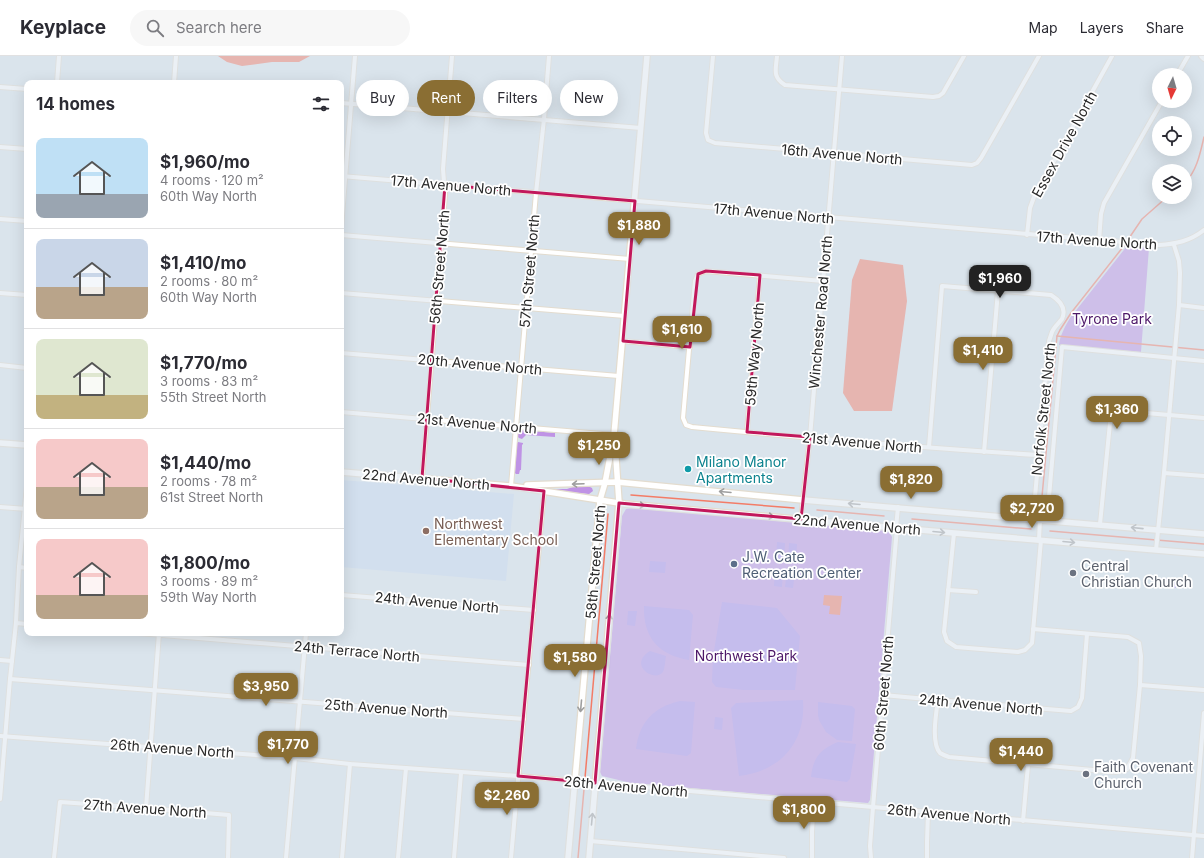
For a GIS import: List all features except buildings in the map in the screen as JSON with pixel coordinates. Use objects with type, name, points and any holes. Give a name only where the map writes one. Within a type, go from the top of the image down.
[{"type":"main road","name":"58th Street North","points":[[568,858],[576,782],[600,500],[605,483],[614,435],[620,376],[647,56]]},
{"type":"main road","name":"58th Street North","points":[[589,858],[594,783],[619,503],[614,435]]},
{"type":"main road","points":[[0,443],[24,445]]},
{"type":"main road","name":"22nd Avenue North","points":[[344,472],[511,486],[619,503],[1204,554]]},
{"type":"main road","name":"22nd Avenue North","points":[[511,486],[617,482],[803,500],[1204,534]]},
{"type":"street","points":[[57,80],[59,56]]},
{"type":"street","points":[[174,80],[176,56]]},
{"type":"street","points":[[344,167],[355,56]]},
{"type":"street","name":"56th Street North","points":[[450,80],[452,56]]},
{"type":"street","name":"57th Street North","points":[[511,486],[549,56]]},
{"type":"street","name":"16th Avenue North","points":[[713,56],[706,132],[708,140],[715,143],[972,165],[977,163],[981,158],[1039,56]]},
{"type":"street","points":[[777,56],[776,74],[778,81],[785,85],[933,97],[939,96],[943,93],[964,56]]},
{"type":"street","name":"Winchester Road North","points":[[802,519],[842,56]]},
{"type":"street","name":"Essex Drive North","points":[[1027,235],[1030,208],[1034,197],[1112,56]]},
{"type":"street","points":[[1180,68],[1188,56]]},
{"type":"street","points":[[0,87],[24,89]]},
{"type":"street","points":[[344,102],[417,108]]},
{"type":"street","points":[[1099,241],[1101,214],[1104,203],[1158,108]]},
{"type":"street","points":[[475,113],[641,128]]},
{"type":"street","name":"56th Street North","points":[[422,478],[445,195],[443,169],[448,116]]},
{"type":"street","points":[[0,147],[24,149]]},
{"type":"street","name":"17th Avenue North","points":[[344,176],[1159,245],[1174,244],[1189,239],[1204,230]]},
{"type":"street","points":[[0,219],[24,221]]},
{"type":"street","points":[[344,235],[630,259]]},
{"type":"street","points":[[1156,550],[1179,305],[1180,273],[1179,261],[1174,244]]},
{"type":"street","points":[[622,341],[690,347],[695,281],[698,274],[706,271],[823,281]]},
{"type":"street","name":"59th Way North","points":[[747,432],[760,275]]},
{"type":"street","points":[[929,447],[942,286],[998,291],[984,452]]},
{"type":"street","name":"Norfolk Street North","points":[[998,291],[1051,295],[1061,303],[1063,308],[1063,316],[1052,332],[1049,342],[1033,519]]},
{"type":"street","points":[[0,293],[24,295]]},
{"type":"street","points":[[344,293],[625,316]]},
{"type":"street","points":[[1179,305],[1204,308]]},
{"type":"street","name":"21st Avenue North","points":[[690,347],[683,418],[686,425],[692,427],[984,452],[1038,455]]},
{"type":"street","name":"Norfolk Street North","points":[[1047,520],[1062,347],[1174,358]]},
{"type":"street","name":"20th Avenue North","points":[[344,353],[620,376]]},
{"type":"street","points":[[1174,358],[1204,361]]},
{"type":"street","points":[[0,365],[24,368]]},
{"type":"street","points":[[1100,524],[1110,423],[1114,413],[1123,411],[1204,418]]},
{"type":"street","name":"21st Avenue North","points":[[344,412],[614,435]]},
{"type":"street","points":[[1164,473],[1204,476]]},
{"type":"street","points":[[511,858],[544,491]]},
{"type":"street","points":[[0,506],[24,508]]},
{"type":"street","name":"60th Street North","points":[[871,858],[870,846],[873,807],[898,507]]},
{"type":"street","points":[[954,533],[944,632],[947,641],[956,647],[1018,652],[1025,650],[1032,643],[1040,540],[1040,519]]},
{"type":"street","points":[[0,799],[16,623],[19,567],[24,525]]},
{"type":"street","points":[[19,567],[24,568]]},
{"type":"street","points":[[948,590],[976,592]]},
{"type":"street","name":"24th Avenue North","points":[[344,595],[534,610]]},
{"type":"street","points":[[16,623],[24,624]]},
{"type":"street","points":[[938,700],[935,740],[936,746],[941,754],[949,757],[1115,772],[1127,769],[1133,758],[1140,685],[1141,656],[1139,643],[1128,637],[1033,629]]},
{"type":"street","name":"24th Avenue North","points":[[883,695],[1071,711],[1078,707],[1082,698],[1087,634]]},
{"type":"street","points":[[146,808],[159,636]]},
{"type":"street","name":"24th Terrace North","points":[[183,636],[529,665]]},
{"type":"street","points":[[286,858],[306,636]]},
{"type":"street","points":[[0,660],[12,661]]},
{"type":"street","name":"25th Avenue North","points":[[10,679],[524,719]]},
{"type":"street","points":[[1140,685],[1204,690]]},
{"type":"street","points":[[1192,858],[1204,713]]},
{"type":"street","name":"26th Avenue North","points":[[0,736],[295,758],[461,773],[518,776],[1204,836]]},
{"type":"street","points":[[342,858],[350,764]]},
{"type":"street","points":[[1024,821],[1028,765]]},
{"type":"street","points":[[398,858],[406,768]]},
{"type":"street","points":[[454,858],[461,773]]},
{"type":"street","name":"27th Avenue North","points":[[54,858],[60,802],[229,815],[228,858]]},
{"type":"street","points":[[812,858],[814,802]]},
{"type":"street","points":[[927,858],[928,812]]},
{"type":"street","points":[[590,841],[784,858]]},
{"type":"highlighted area","points":[[445,185],[635,201],[623,341],[690,347],[698,274],[706,271],[760,275],[747,432],[810,437],[801,519],[619,503],[595,783],[518,776],[544,491],[422,478]]},
{"type":"shaded area","points":[[218,56],[310,56],[299,62],[272,62],[242,66],[227,62]]},
{"type":"shaded area","points":[[860,259],[903,265],[907,301],[892,411],[854,411],[843,393],[852,280]]},
{"type":"shaded area","name":"Northwest Elementary School","points":[[344,480],[514,494],[506,581],[344,567]]},
{"type":"shaded area","points":[[824,595],[842,596],[840,615],[829,614],[830,606],[823,605]]},
{"type":"green space","name":"Tyrone Park","points":[[1127,246],[1149,248],[1141,352],[1059,345],[1062,334],[1070,318]]},
{"type":"green space","points":[[521,430],[555,433],[555,437],[526,435],[522,439],[518,437],[518,432]]},
{"type":"green space","points":[[518,442],[523,444],[521,470],[519,474],[516,474],[515,473]]},
{"type":"green space","points":[[576,486],[590,487],[593,491],[589,494],[555,491],[556,489],[567,489]]},
{"type":"green space","name":"Northwest Park","points":[[631,508],[883,530],[890,533],[892,537],[870,800],[868,803],[631,783],[602,776],[600,772],[622,516],[626,509]]},
{"type":"green space","points":[[777,542],[785,543],[784,560],[776,559]]},
{"type":"green space","points":[[789,543],[797,544],[796,561],[788,561]]},
{"type":"green space","points":[[650,561],[666,562],[665,573],[649,572]]},
{"type":"green space","points":[[775,569],[783,570],[782,587],[774,586]]},
{"type":"green space","points":[[787,570],[795,571],[793,588],[785,587]]},
{"type":"green space","points":[[1161,578],[1177,579],[1176,588],[1160,587]]},
{"type":"green space","points":[[722,602],[777,608],[800,636],[795,690],[744,690],[716,687],[712,682],[713,657]]},
{"type":"green space","points":[[644,606],[689,610],[693,615],[689,660],[678,658],[669,654],[655,643],[646,627]]},
{"type":"green space","points":[[628,611],[637,611],[635,626],[627,625]]},
{"type":"green space","points":[[650,651],[666,656],[664,670],[659,675],[649,674],[642,667],[641,662],[644,656]]},
{"type":"green space","points":[[803,700],[803,715],[800,729],[788,752],[767,768],[754,773],[739,776],[731,708],[736,703]]},
{"type":"green space","points":[[680,701],[695,702],[691,753],[687,756],[636,749],[640,731],[649,717],[663,707]]},
{"type":"green space","points":[[818,702],[852,706],[855,709],[852,741],[837,740],[826,732],[819,720]]},
{"type":"green space","points":[[715,717],[723,718],[722,730],[714,729]]},
{"type":"green space","points":[[838,742],[856,744],[850,779],[847,782],[811,777],[818,755],[826,748]]},
{"type":"waterway","points":[[1192,173],[1199,156],[1204,137]]},
{"type":"waterway","points":[[1041,507],[1057,336],[1071,313],[1123,247],[1142,219],[1159,204]]},
{"type":"waterway","points":[[1057,336],[1204,350]]},
{"type":"waterway","points":[[631,495],[794,508]]},
{"type":"waterway","points":[[817,510],[884,516]]},
{"type":"waterway","points":[[578,858],[608,514]]},
{"type":"waterway","points":[[912,519],[1031,529]]},
{"type":"waterway","points":[[1050,531],[1204,544]]},
{"type":"place","name":"Milano Manor Apartments","points":[[688,469]]},
{"type":"place","name":"Northwest Elementary School","points":[[426,531]]},
{"type":"place","name":"J.W. Cate Recreation Center","points":[[734,564]]},
{"type":"place","name":"Central Christian Church","points":[[1073,573]]},
{"type":"place","name":"Faith Covenant Church","points":[[1086,774]]}]
